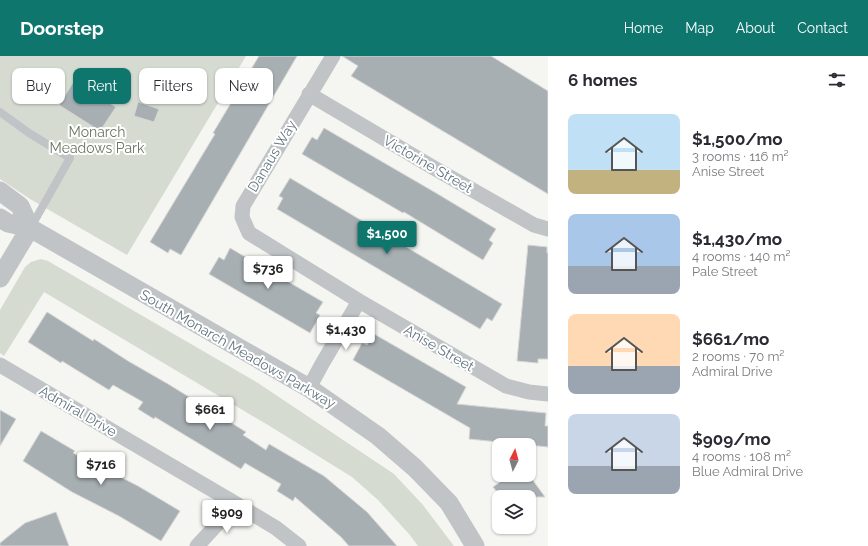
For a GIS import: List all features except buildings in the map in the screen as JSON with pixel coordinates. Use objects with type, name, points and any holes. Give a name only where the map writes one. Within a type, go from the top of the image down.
[{"type":"street","name":"Danaus Way","points":[[242,217],[243,206],[333,56]]},
{"type":"street","name":"Victorine Street","points":[[309,94],[534,225],[548,229]]},
{"type":"street","points":[[0,191],[20,206],[30,228],[0,278]]},
{"type":"street","name":"Anise Street","points":[[242,217],[250,233],[359,301],[506,386],[529,392],[548,394]]},
{"type":"street","name":"South Monarch Meadows Parkway","points":[[0,218],[8,224],[30,228],[310,388],[378,436],[415,468],[449,503],[475,546]]},
{"type":"street","points":[[310,388],[322,364],[359,301]]},
{"type":"street","name":"Admiral Drive","points":[[0,365],[276,528],[299,546]]},
{"type":"street","points":[[197,546],[222,519],[233,502]]},
{"type":"lane","points":[[0,112],[29,133],[70,158],[30,228]]},
{"type":"green space","name":"Monarch Meadows Park","points":[[0,56],[246,56],[239,68],[215,68],[215,104],[217,104],[127,255],[30,199],[0,179]]},
{"type":"green space","points":[[41,259],[48,261],[258,383],[394,474],[423,505],[454,546],[418,546],[378,500],[352,477],[268,425],[44,292],[4,356],[0,353],[0,310],[25,267],[31,262]]}]
